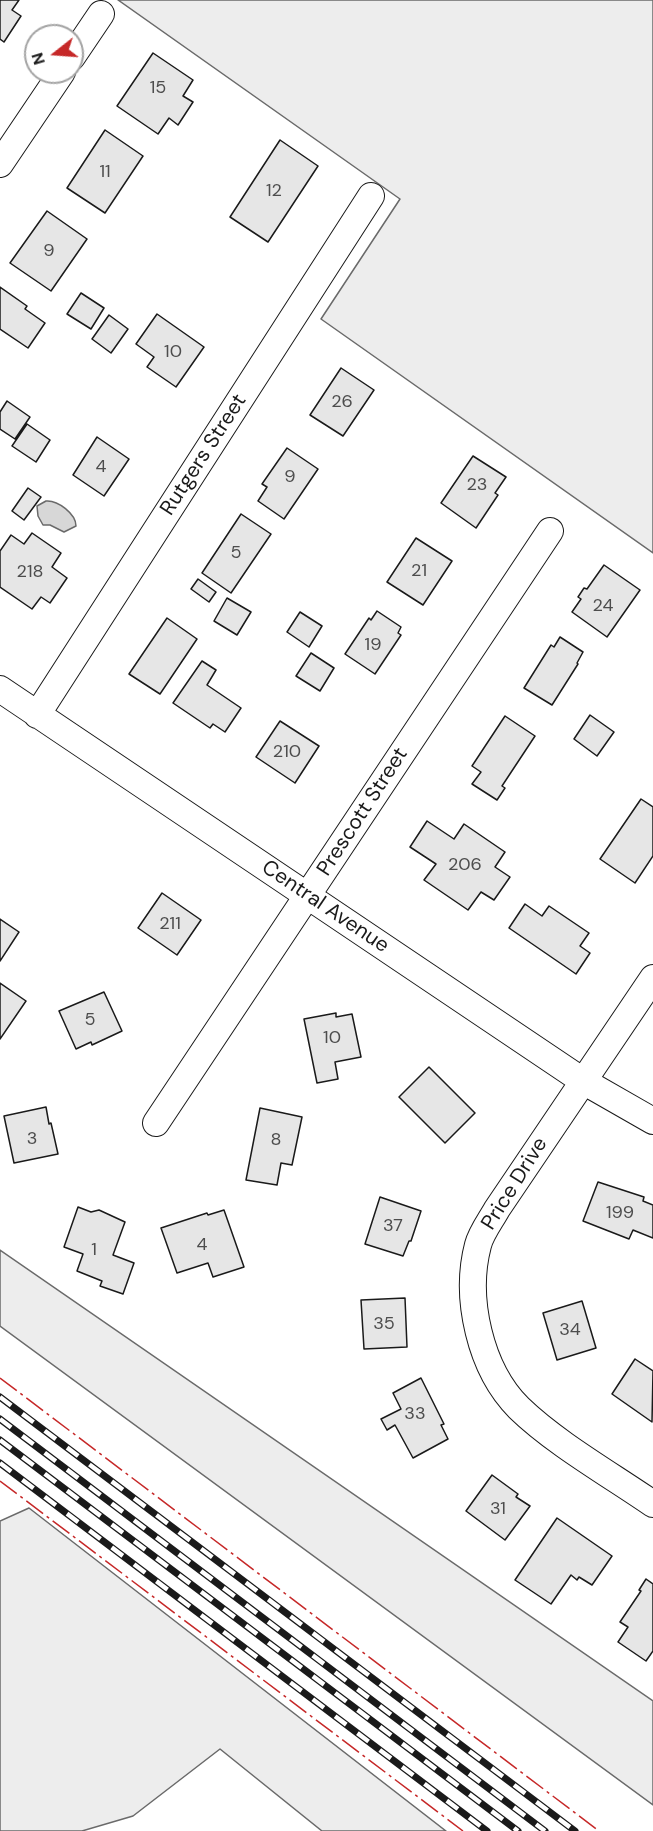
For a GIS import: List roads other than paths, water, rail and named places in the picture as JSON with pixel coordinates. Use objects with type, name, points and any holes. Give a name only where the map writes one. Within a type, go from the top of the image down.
[{"type":"street","points":[[84,39],[101,14]]},
{"type":"street","points":[[0,164],[54,84]]},
{"type":"street","name":"Rutgers Street","points":[[37,715],[371,196]]},
{"type":"street","name":"Prescott Street","points":[[156,1123],[550,531]]},
{"type":"street","name":"Central Avenue","points":[[0,689],[583,1081],[653,1120]]},
{"type":"street","name":"Price Drive","points":[[653,978],[497,1209],[478,1244],[473,1284],[477,1327],[491,1370],[518,1407],[550,1433],[653,1504]]},
{"type":"railway","points":[[0,1397],[575,1831]]},
{"type":"railway","points":[[0,1419],[545,1831]]},
{"type":"railway","points":[[0,1440],[518,1831]]},
{"type":"railway","points":[[0,1463],[487,1831]]}]
